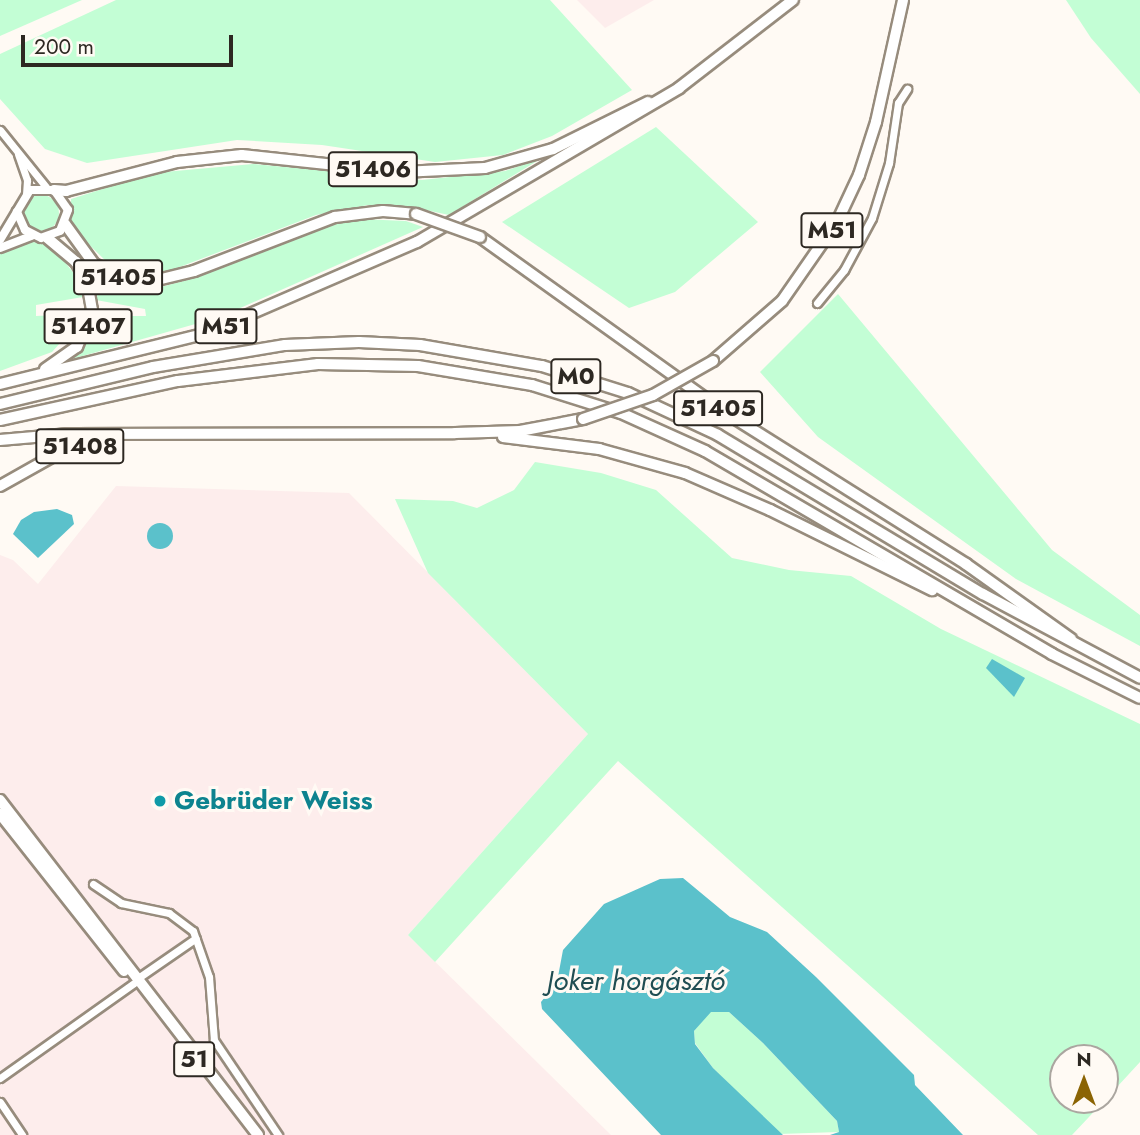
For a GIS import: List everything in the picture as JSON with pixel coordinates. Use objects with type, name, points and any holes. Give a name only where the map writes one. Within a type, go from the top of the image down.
[{"type":"main road","name":"M51","points":[[24,379],[204,334],[316,289],[445,228],[679,88],[793,0]]},
{"type":"main road","name":"M51","points":[[455,433],[520,430],[583,419],[653,395],[713,361],[782,301],[837,222],[859,175],[876,122],[902,0]]},
{"type":"main road","name":"51406","points":[[50,188],[66,191],[146,167],[231,155],[402,172],[485,168],[553,149],[679,88]]},
{"type":"main road","name":"51405","points":[[65,224],[85,255],[121,278],[149,282],[194,271],[335,217],[383,211],[416,214],[480,237],[723,411],[1042,614],[1090,654]]},
{"type":"main road","name":"51407","points":[[24,379],[59,362],[77,347],[91,318],[87,281],[65,249],[47,237]]},
{"type":"main road","name":"M0","points":[[0,404],[187,360],[285,345],[393,343],[532,364],[628,393],[718,435],[1090,654],[1140,678]]},
{"type":"main road","name":"M0","points":[[0,420],[166,384],[277,367],[392,363],[493,377],[621,413],[705,451],[966,604],[1140,698]]},
{"type":"main road","points":[[0,384],[24,379]]},
{"type":"main road","points":[[0,440],[40,435],[455,433],[599,449],[684,473],[966,604]]},
{"type":"main road","name":"51408","points":[[0,492],[16,477],[81,446],[151,434]]},
{"type":"main road","points":[[0,486],[16,477]]},
{"type":"main road","name":"51","points":[[0,800],[256,1135]]},
{"type":"main road","name":"51","points":[[0,814],[136,980]]},
{"type":"street","points":[[817,303],[844,270],[872,218],[889,163],[898,103],[907,89]]},
{"type":"street","points":[[0,130],[67,204],[65,224],[47,237],[32,236],[0,248]]},
{"type":"street","points":[[0,240],[26,193],[27,180],[15,147]]},
{"type":"street","name":"51406","points":[[26,193],[50,188]]},
{"type":"street","points":[[17,212],[22,227],[32,236]]},
{"type":"street","points":[[93,884],[121,903],[170,913],[196,938],[209,978],[214,1040],[278,1135]]},
{"type":"street","points":[[0,1078],[196,938]]},
{"type":"street","points":[[0,1102],[22,1135]]},
{"type":"shaded area","points":[[577,0],[654,0],[605,28]]},
{"type":"shaded area","points":[[116,486],[349,493],[588,734],[408,935],[611,1135],[0,1135],[0,555],[13,560],[38,584]]},
{"type":"green space","points":[[0,0],[82,0],[0,36]]},
{"type":"green space","points":[[116,0],[550,0],[632,90],[552,136],[503,155],[435,162],[322,145],[237,140],[87,163],[45,149],[0,99],[0,54]]},
{"type":"green space","points":[[1066,0],[1140,0],[1140,94],[1091,38]]},
{"type":"green space","points":[[656,127],[758,222],[675,292],[629,308],[502,222]]},
{"type":"green space","points":[[542,158],[449,215],[407,206],[368,205],[316,215],[164,273],[134,275],[110,265],[71,227],[71,199],[153,173],[253,164],[422,180],[505,171]]},
{"type":"green space","points":[[41,195],[54,200],[59,213],[54,226],[41,231],[28,226],[23,213],[28,200]]},
{"type":"green space","points":[[360,219],[406,221],[423,227],[220,317],[65,361],[78,350],[94,316],[146,316],[145,309],[96,300],[92,279],[74,250],[106,279],[157,288],[191,279],[314,229]]},
{"type":"green space","points":[[27,241],[51,245],[81,282],[83,297],[36,305],[36,316],[78,314],[79,322],[52,352],[0,371],[0,254]]},
{"type":"green space","points":[[838,294],[1052,550],[1140,615],[1140,646],[1016,579],[818,437],[760,372]]},
{"type":"green space","points":[[535,462],[601,473],[656,490],[732,558],[789,570],[851,576],[941,629],[1140,724],[1140,1062],[1119,1085],[1119,1044],[1049,1044],[1049,1114],[1092,1114],[1072,1135],[1038,1135],[618,761],[435,962],[408,935],[588,734],[428,573],[395,499],[453,501],[477,508],[514,490]]},
{"type":"green space","points":[[710,1012],[729,1012],[763,1043],[837,1121],[839,1132],[779,1134],[713,1068],[695,1043],[694,1031]]},
{"type":"water","points":[[57,509],[72,515],[74,524],[38,558],[13,534],[21,520],[34,512]]},
{"type":"water","points":[[160,523],[169,527],[173,536],[169,545],[160,549],[151,545],[147,536],[151,527]]},
{"type":"water","points":[[992,659],[1025,678],[1014,697],[986,668]]},
{"type":"water","name":"Joker horgásztó","points":[[683,878],[730,917],[767,932],[914,1075],[915,1085],[963,1135],[830,1135],[839,1132],[837,1121],[763,1043],[729,1012],[711,1012],[694,1031],[695,1044],[713,1068],[783,1135],[661,1135],[542,1009],[541,1002],[557,982],[563,950],[604,904],[660,879]]},
{"type":"place","name":"Gebrüder Weiss","points":[[160,801]]}]
